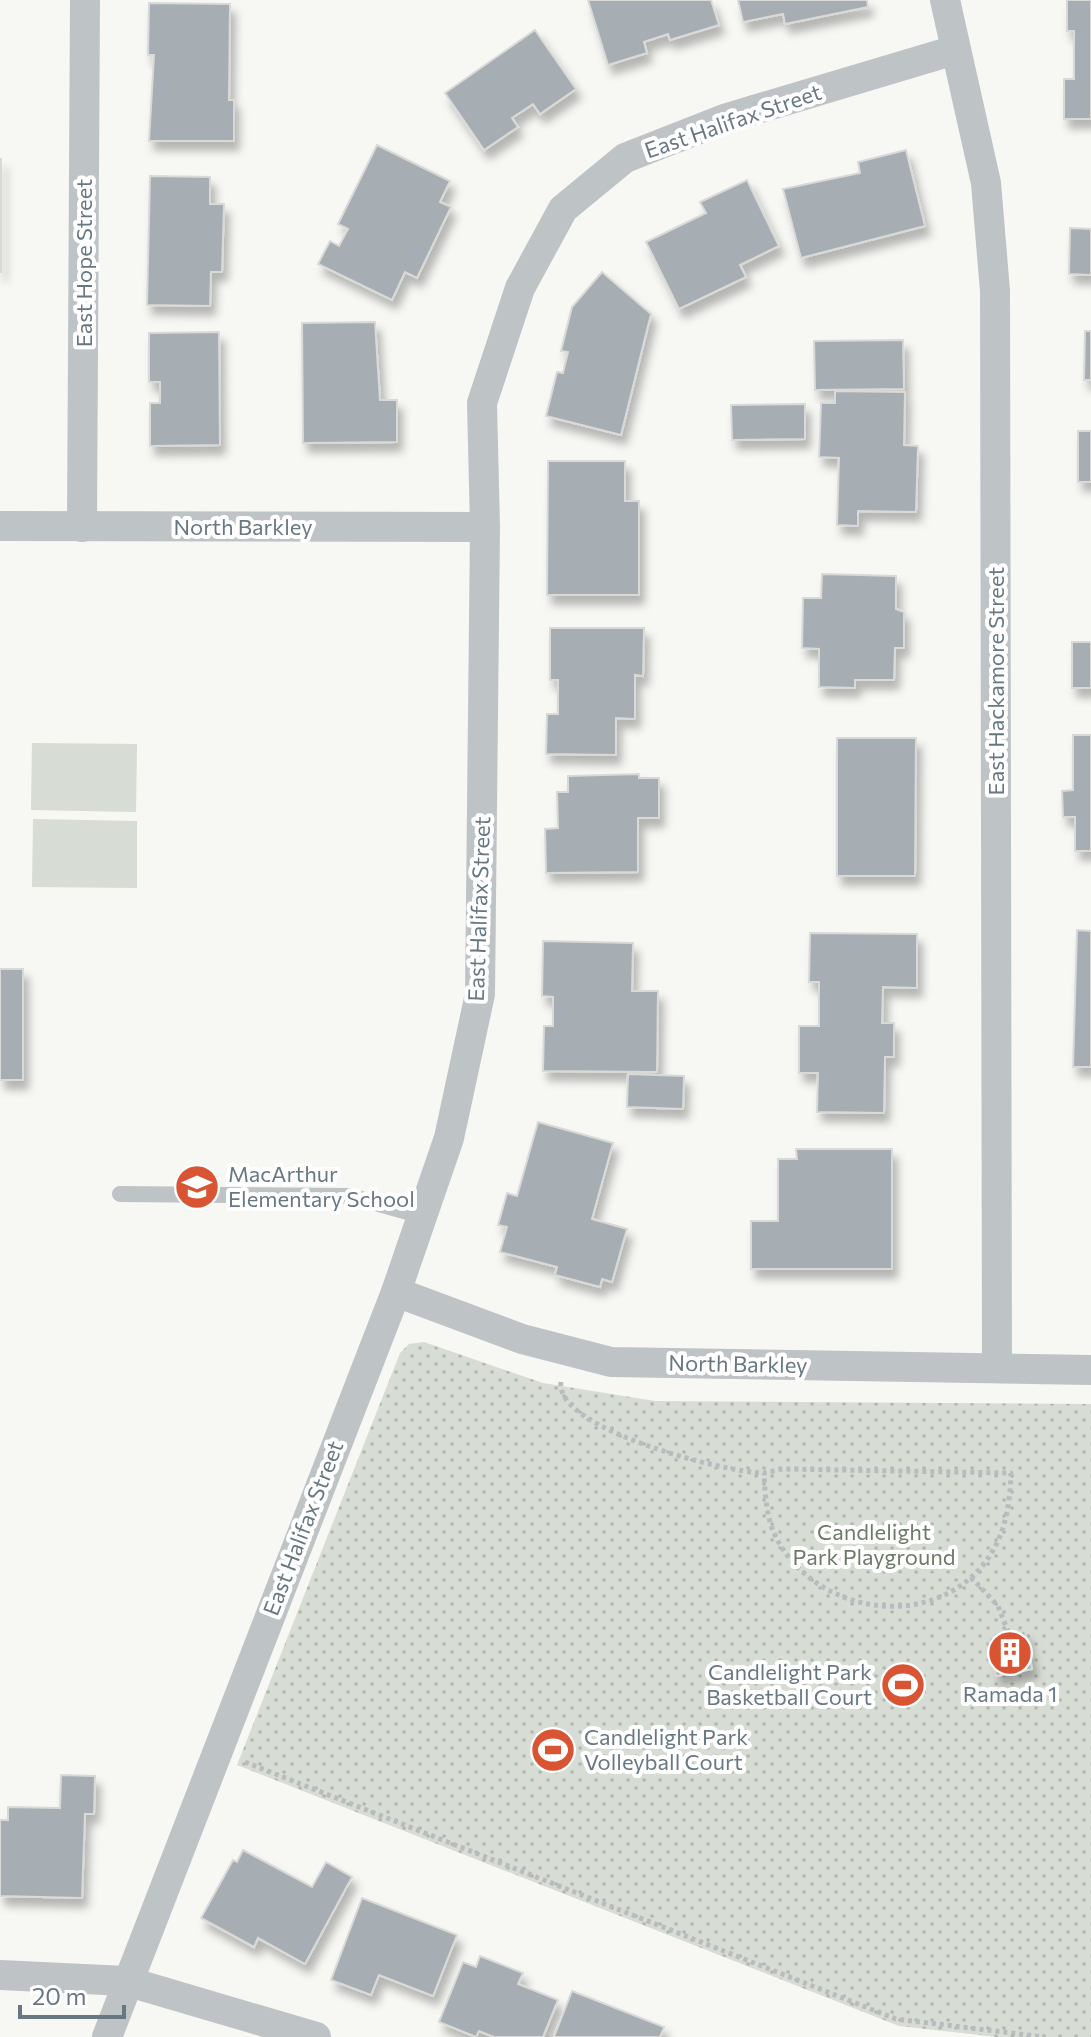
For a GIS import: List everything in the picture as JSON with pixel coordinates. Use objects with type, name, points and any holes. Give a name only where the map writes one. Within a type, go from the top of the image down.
[{"type":"street","name":"East Hope Street","points":[[82,527],[85,0]]},
{"type":"street","name":"East Hackamore Street","points":[[945,0],[986,183],[995,291],[997,1367]]},
{"type":"street","name":"East Halifax Street","points":[[107,2037],[126,1981],[396,1292],[449,1138],[480,994],[485,527],[482,403],[520,288],[563,209],[625,158],[727,118],[955,50]]},
{"type":"street","name":"North Barkley","points":[[0,526],[485,527]]},
{"type":"street","name":"North Barkley","points":[[396,1292],[522,1339],[611,1362],[1091,1370]]},
{"type":"street","points":[[0,1975],[126,1981],[316,2037]]},
{"type":"lane","points":[[120,1194],[350,1196],[422,1216]]},
{"type":"path","points":[[561,1381],[560,1392],[572,1407],[614,1434],[726,1467],[764,1473],[783,1469],[1011,1473],[1008,1512],[1001,1535],[982,1566],[971,1577],[940,1595],[897,1607],[870,1606],[837,1595],[799,1570],[781,1545],[770,1517],[764,1473]]},
{"type":"path","points":[[971,1577],[998,1606],[1009,1634]]},
{"type":"path","points":[[233,1758],[896,2019],[1044,2037]]},
{"type":"green space","points":[[32,743],[137,744],[136,812],[31,810]]},
{"type":"green space","points":[[33,819],[137,821],[137,888],[32,887]]},
{"type":"green space","name":"Candlelight Park Playground","points":[[424,1342],[543,1383],[655,1401],[1091,1404],[1091,2037],[997,2037],[899,2026],[237,1765],[400,1353],[409,1344]]},
{"type":"building","points":[[588,0],[711,0],[719,25],[670,40],[668,34],[644,42],[647,53],[608,65]]},
{"type":"building","points":[[738,0],[867,0],[868,7],[785,24],[783,14],[743,22]]},
{"type":"building","points":[[1067,0],[1091,0],[1091,119],[1064,119],[1064,79],[1074,79],[1074,31],[1067,31]]},
{"type":"building","points":[[149,3],[230,4],[229,100],[234,100],[234,141],[149,141],[154,55],[148,55]]},
{"type":"building","points":[[535,30],[576,89],[540,114],[533,104],[512,118],[518,127],[484,150],[445,93]]},
{"type":"building","points":[[377,145],[450,181],[440,202],[451,207],[417,278],[405,272],[392,300],[318,264],[330,241],[339,246],[348,229],[338,224]]},
{"type":"building","points":[[906,150],[925,226],[801,258],[783,189],[860,173],[858,162]]},
{"type":"building","points":[[1,159],[1,272],[0,272]]},
{"type":"building","points":[[150,176],[210,177],[210,204],[224,204],[222,272],[211,272],[210,306],[147,305]]},
{"type":"building","points":[[747,180],[779,246],[740,265],[746,277],[679,309],[646,242],[706,213],[700,202]]},
{"type":"building","points":[[1070,228],[1091,229],[1091,275],[1069,274]]},
{"type":"building","points":[[602,272],[651,314],[621,435],[546,416],[557,372],[563,373],[568,352],[561,351],[572,307]]},
{"type":"building","points":[[375,322],[380,400],[397,400],[397,442],[303,443],[302,323]]},
{"type":"building","points":[[1085,331],[1091,331],[1091,380],[1084,380]]},
{"type":"building","points":[[219,332],[220,445],[150,446],[150,403],[160,403],[160,382],[149,382],[149,333]]},
{"type":"building","points":[[903,340],[904,389],[815,390],[814,341]]},
{"type":"building","points":[[835,391],[905,392],[904,445],[918,446],[916,512],[858,511],[858,526],[837,525],[839,458],[819,457],[821,403],[835,403]]},
{"type":"building","points":[[805,404],[805,439],[732,440],[731,405]]},
{"type":"building","points":[[1078,431],[1091,431],[1091,482],[1078,482]]},
{"type":"building","points":[[548,461],[625,461],[625,501],[639,501],[639,595],[547,595]]},
{"type":"building","points":[[822,574],[896,576],[896,609],[904,612],[904,648],[895,648],[894,680],[855,680],[855,688],[819,687],[819,649],[802,648],[803,598],[821,598]]},
{"type":"building","points":[[550,628],[644,628],[643,676],[635,675],[635,719],[616,718],[616,755],[546,754],[547,714],[558,714],[558,680],[550,680]]},
{"type":"building","points":[[1072,642],[1091,642],[1091,688],[1072,688]]},
{"type":"building","points":[[1073,735],[1091,735],[1091,851],[1075,851],[1075,817],[1063,817],[1062,791],[1073,790]]},
{"type":"building","points":[[837,738],[916,738],[915,876],[837,876]]},
{"type":"building","points":[[639,774],[639,778],[659,778],[659,818],[638,818],[638,872],[546,873],[545,829],[558,828],[557,792],[568,792],[568,776]]},
{"type":"building","points":[[1077,930],[1091,931],[1091,1067],[1073,1067]]},
{"type":"building","points":[[810,933],[917,934],[917,988],[883,987],[882,1023],[894,1023],[894,1057],[885,1057],[884,1113],[817,1112],[818,1073],[799,1073],[799,1026],[819,1026],[819,982],[809,982]]},
{"type":"building","points":[[543,941],[633,943],[632,991],[658,991],[657,1072],[543,1071],[544,1026],[553,1026],[553,997],[542,996]]},
{"type":"building","points":[[0,969],[23,969],[23,1080],[0,1080]]},
{"type":"building","points":[[628,1074],[684,1076],[683,1109],[627,1107]]},
{"type":"building","points":[[538,1122],[613,1143],[592,1219],[627,1229],[612,1282],[602,1279],[600,1287],[555,1275],[557,1267],[500,1252],[507,1227],[498,1225],[507,1193],[517,1196]]},
{"type":"building","points":[[796,1149],[892,1149],[892,1269],[751,1269],[751,1221],[778,1221],[778,1159],[797,1159]]},
{"type":"building","name":"Ramada 1","points":[[1025,1631],[1032,1669],[996,1676],[989,1638]]},
{"type":"building","points":[[61,1775],[95,1776],[94,1814],[85,1814],[82,1898],[0,1896],[0,1820],[8,1820],[8,1807],[60,1808]]},
{"type":"building","points":[[243,1850],[312,1887],[326,1862],[352,1877],[305,1964],[258,1938],[254,1947],[201,1918],[233,1860],[237,1862]]},
{"type":"building","points":[[362,1898],[457,1935],[433,1996],[379,1975],[371,1995],[331,1980]]},
{"type":"building","points":[[480,1956],[523,1973],[518,1984],[558,2000],[543,2037],[494,2037],[479,2031],[476,2037],[439,2022],[463,1962],[476,1967]]},
{"type":"building","points":[[572,1991],[664,2027],[660,2037],[554,2037]]},
{"type":"place","name":"MacArthur Elementary School","points":[[197,1187]]},
{"type":"place","name":"Ramada 1","points":[[1010,1653]]},
{"type":"place","name":"Candlelight Park Basketball Court","points":[[903,1685]]},
{"type":"place","name":"Candlelight Park Volleyball Court","points":[[553,1750]]}]
